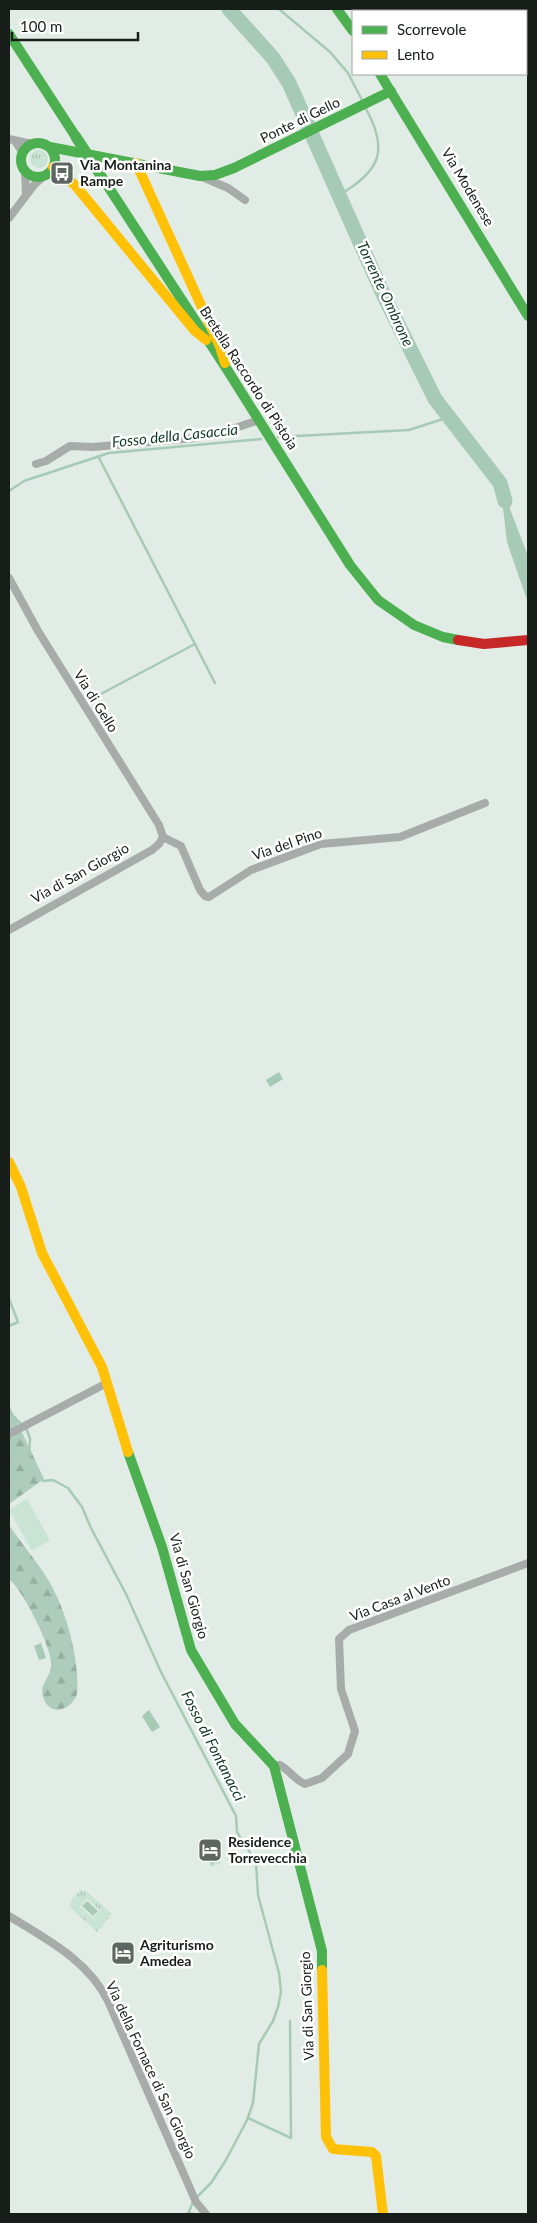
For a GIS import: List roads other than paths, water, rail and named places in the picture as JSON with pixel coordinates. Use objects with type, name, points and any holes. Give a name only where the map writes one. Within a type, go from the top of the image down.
[{"type":"street","points":[[337,9],[352,30]]},
{"type":"street","name":"Bretella Raccordo di Pistoia","points":[[10,36],[228,371],[350,565],[378,600],[414,625],[443,637],[484,644],[528,640]]},
{"type":"street","name":"Via Modenese","points":[[381,75],[528,316]]},
{"type":"street","name":"Ponte di Gello","points":[[50,147],[200,176],[226,172],[392,91]]},
{"type":"street","points":[[12,140],[32,144],[40,143],[50,147],[51,167]]},
{"type":"street","points":[[12,140],[23,153]]},
{"type":"street","points":[[26,195],[25,169],[22,161],[23,153],[32,144]]},
{"type":"street","points":[[9,218],[51,167],[69,151]]},
{"type":"street","points":[[136,164],[220,347],[228,371]]},
{"type":"street","points":[[25,169],[32,175],[51,167]]},
{"type":"street","points":[[51,167],[75,185],[195,331],[208,342]]},
{"type":"street","points":[[200,176],[228,188],[245,200]]},
{"type":"street","points":[[36,464],[46,461],[70,446],[93,447],[195,438],[226,432],[259,420]]},
{"type":"street","name":"Via di Gello","points":[[9,578],[53,655],[159,825],[162,837]]},
{"type":"street","name":"Via del Pino","points":[[162,837],[181,846],[201,892],[209,897],[251,870],[321,844],[400,838],[485,804]]},
{"type":"street","name":"Via di San Giorgio","points":[[9,930],[152,850],[159,844],[162,837]]},
{"type":"street","name":"Via di San Giorgio","points":[[9,1162],[20,1187],[42,1253],[98,1360],[107,1383],[129,1456],[162,1547],[192,1650],[235,1724],[274,1766],[322,1951],[326,2137],[330,2147],[335,2150],[372,2152],[376,2156],[384,2214]]},
{"type":"street","points":[[9,1434],[107,1383]]},
{"type":"street","name":"Via Casa al Vento","points":[[274,1766],[280,1765],[288,1770],[298,1781],[305,1784],[322,1778],[348,1754],[355,1731],[341,1689],[339,1640],[348,1630],[528,1563]]},
{"type":"street","name":"Via della Fornace di San Giorgio","points":[[9,1916],[73,1958],[98,1983],[116,2019],[196,2202],[206,2214]]},
{"type":"waterway","name":"Torrente Ombrone","points":[[229,9],[273,58],[289,83],[383,294],[435,399],[500,483],[505,501]]},
{"type":"waterway","points":[[279,9],[330,52],[348,73],[363,102]]},
{"type":"waterway","points":[[339,195],[364,177],[372,168],[377,158],[377,136],[365,107]]},
{"type":"waterway","name":"Fosso della Casaccia","points":[[278,437],[409,430],[449,417]]},
{"type":"waterway","name":"Fosso della Casaccia","points":[[9,491],[24,481],[109,453],[261,439]]},
{"type":"waterway","points":[[98,456],[215,683]]},
{"type":"waterway","points":[[97,696],[195,644]]},
{"type":"waterway","points":[[9,1299],[18,1322],[9,1326]]},
{"type":"waterway","name":"Fosso di Fontanacci","points":[[9,1412],[27,1430],[30,1439],[29,1456]]},
{"type":"waterway","name":"Fosso di Fontanacci","points":[[43,1481],[53,1480],[68,1488],[82,1507],[126,1594],[161,1672],[236,1816],[237,1832],[256,1862],[258,1895],[279,1973],[281,1992],[273,2021],[259,2044],[253,2103],[247,2120],[226,2160],[211,2183],[196,2198]]},
{"type":"waterway","points":[[248,2118],[291,2138],[290,2021]]},
{"type":"waterway","name":"Fosso di Fontanacci","points":[[188,2214],[193,2202]]},
{"type":"waterway","name":"Fosso di Fontanacci","points":[[188,2213],[193,2214]]},
{"type":"place","name":"Via Montanina Rampe","points":[[62,173]]},
{"type":"place","name":"Residence Torrevecchia","points":[[210,1850]]},
{"type":"place","name":"Agriturismo Amedea","points":[[123,1953]]}]
